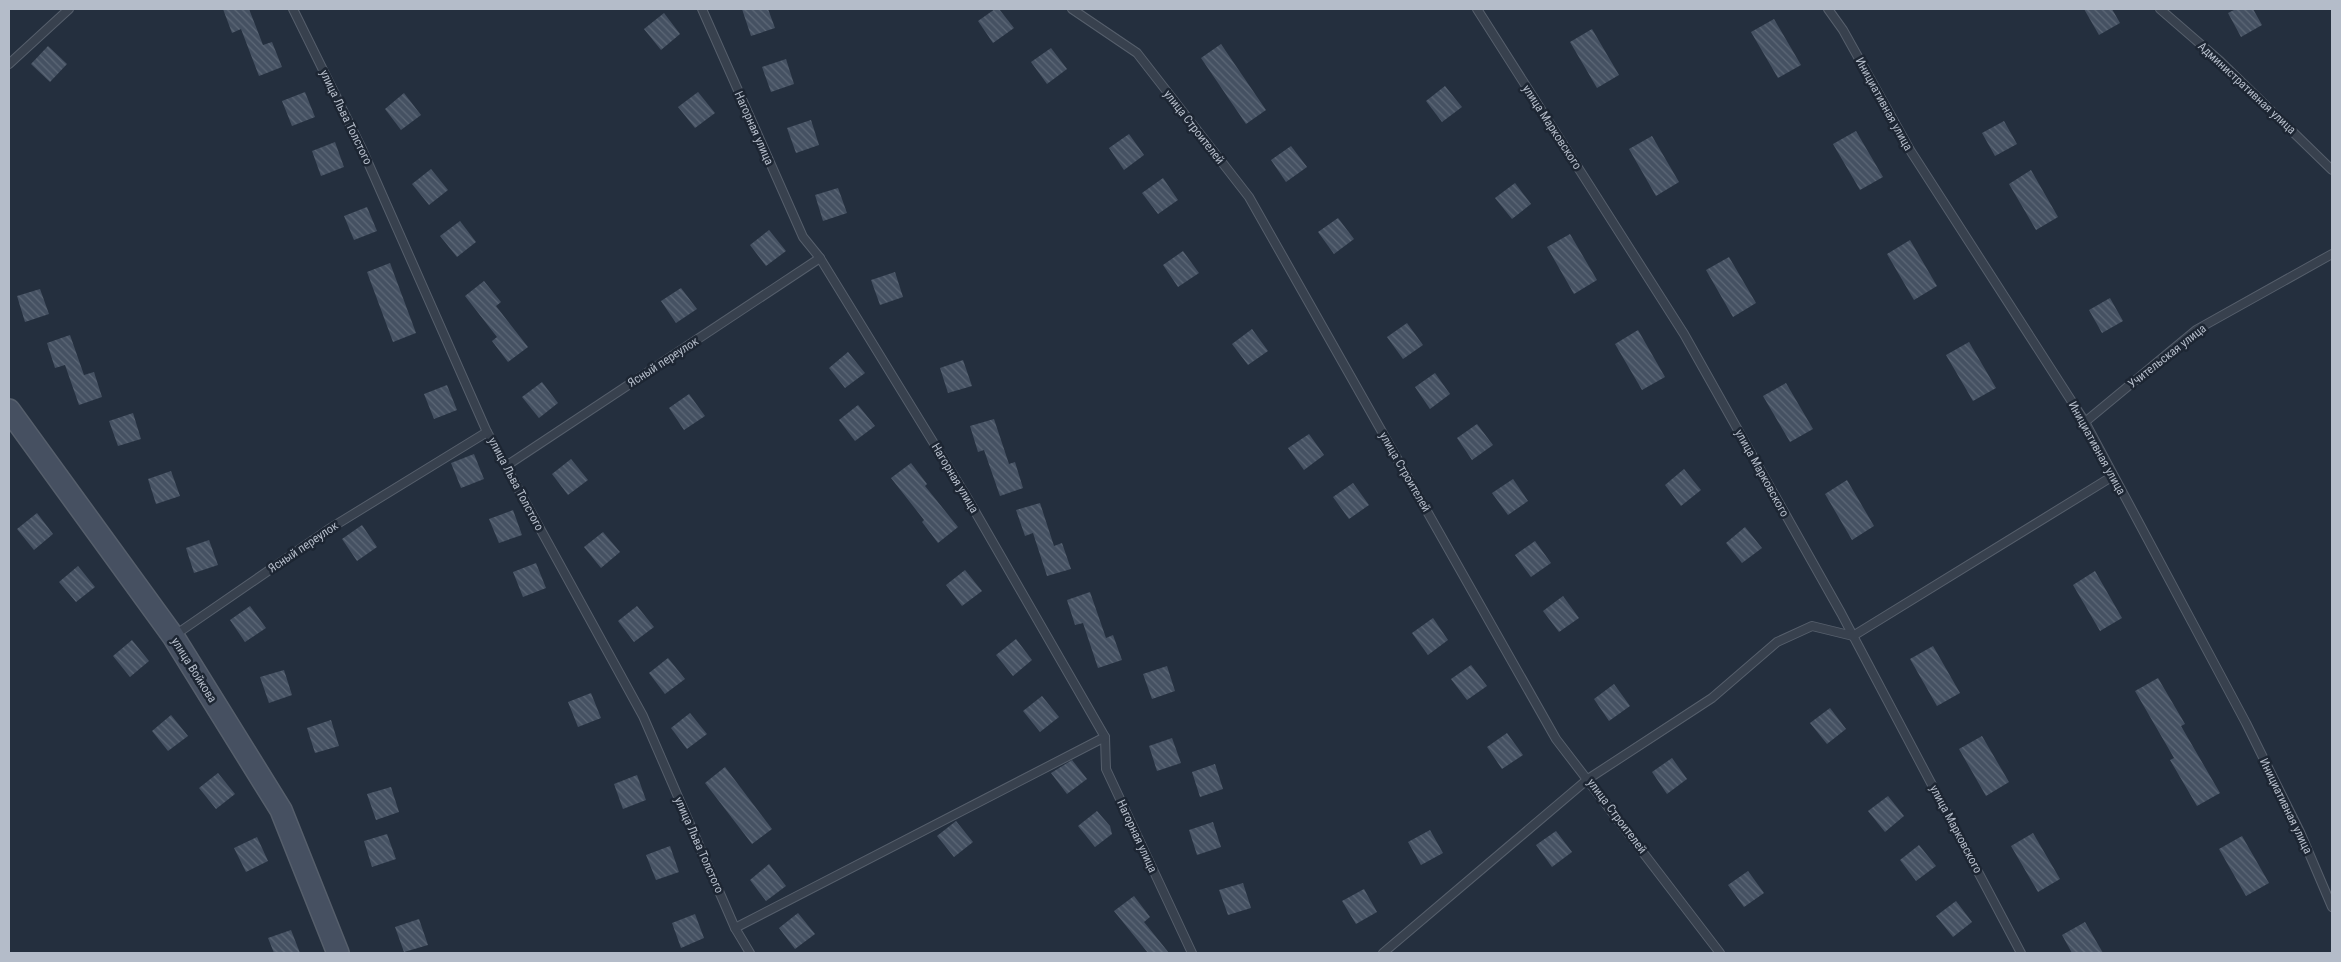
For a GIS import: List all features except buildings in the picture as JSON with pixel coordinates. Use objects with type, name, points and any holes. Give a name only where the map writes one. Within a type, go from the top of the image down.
[{"type":"street","name":"улица Войкова","points":[[9,410],[173,636],[282,810],[338,953]]},
{"type":"lane","points":[[9,64],[69,9]]},
{"type":"lane","name":"улица Льва Толстого","points":[[293,9],[362,149],[487,432],[643,716],[735,928],[750,953]]},
{"type":"lane","name":"Нагорная улица","points":[[702,9],[803,237],[820,258],[965,494],[1105,737],[1106,769],[1192,953]]},
{"type":"lane","name":"улица Строителей","points":[[1072,9],[1137,53],[1249,197],[1556,739],[1588,778],[1720,953]]},
{"type":"lane","name":"улица Марковского","points":[[1477,9],[1684,334],[1853,636],[2021,953]]},
{"type":"lane","name":"Инициативная улица","points":[[1828,9],[1843,30],[1910,150],[2085,422],[2246,723],[2300,832],[2332,907]]},
{"type":"lane","name":"Административная улица","points":[[2160,9],[2220,61],[2332,170]]},
{"type":"lane","name":"Учительская улица","points":[[2085,422],[2196,330],[2332,254]]},
{"type":"lane","name":"Ясный переулок","points":[[506,466],[820,258]]},
{"type":"lane","name":"Ясный переулок","points":[[173,636],[329,529],[487,432]]},
{"type":"lane","points":[[1383,953],[1588,778],[1712,698],[1777,642],[1812,626],[1853,636],[2113,476]]},
{"type":"lane","points":[[735,928],[1105,737]]}]
